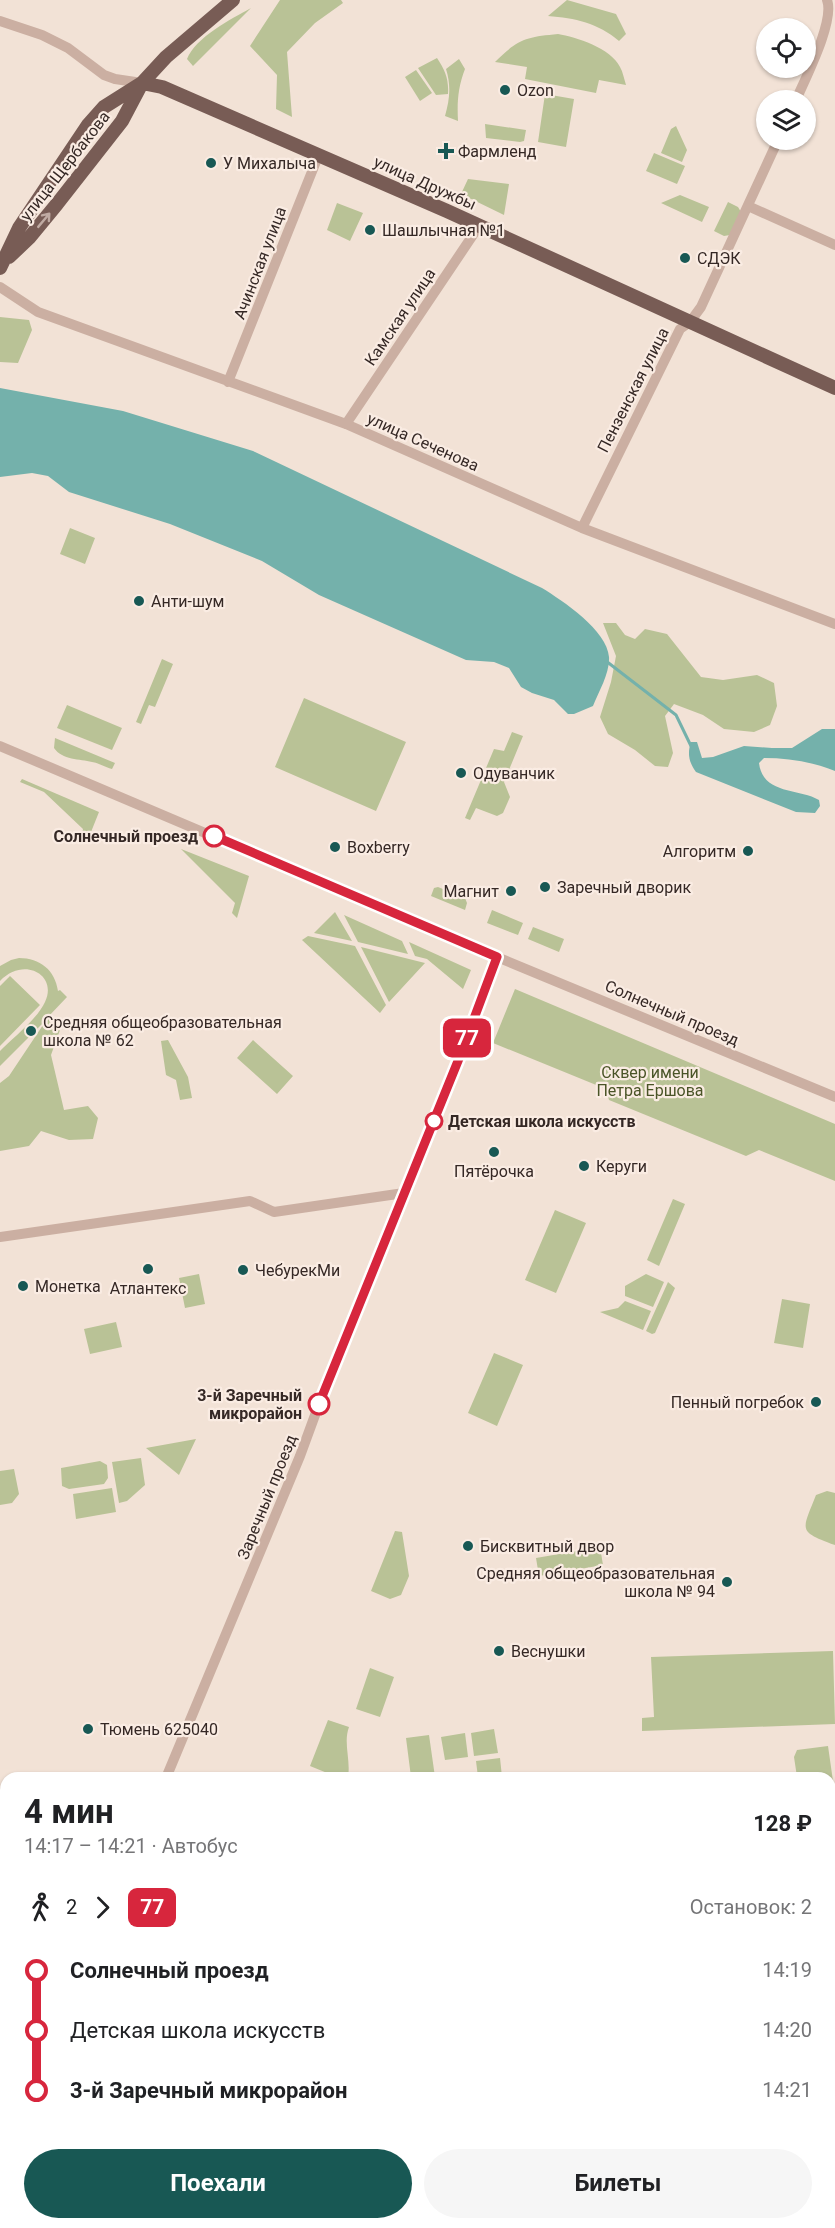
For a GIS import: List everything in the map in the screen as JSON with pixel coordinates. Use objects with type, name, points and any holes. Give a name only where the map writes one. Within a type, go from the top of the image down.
[{"type":"main road","name":"улица Щербакова","points":[[2,265],[20,228],[88,125],[104,107],[142,83],[191,34],[233,0]]},
{"type":"main road","name":"улица Щербакова","points":[[2,265],[29,238],[122,122],[142,83]]},
{"type":"main road","name":"улица Дружбы","points":[[142,83],[173,92],[319,154],[835,387]]},
{"type":"street","points":[[800,90],[828,25],[829,3],[827,0]]},
{"type":"street","name":"улица Дружбы","points":[[0,21],[42,35],[68,48],[104,75],[142,83]]},
{"type":"street","name":"Пензенская улица","points":[[582,528],[680,329],[690,322],[700,307],[773,150]]},
{"type":"street","name":"Ачинская улица","points":[[228,382],[319,154]]},
{"type":"street","points":[[748,206],[835,245]]},
{"type":"street","name":"Камская улица","points":[[346,424],[479,226]]},
{"type":"street","name":"улица Сеченова","points":[[0,287],[38,312],[346,424],[582,528],[835,624]]},
{"type":"street","name":"Солнечный проезд","points":[[0,746],[497,957],[835,1096]]},
{"type":"street","name":"Заречный проезд","points":[[169,1772],[287,1488],[333,1366],[460,1056],[497,957]]},
{"type":"street","points":[[0,1237],[250,1201],[274,1212],[404,1193]]},
{"type":"green space","points":[[280,0],[341,0],[343,3],[315,23],[287,52],[292,117],[276,109],[277,75],[250,46]]},
{"type":"green space","points":[[567,0],[616,14],[626,34],[619,41],[586,22],[548,16]]},
{"type":"green space","points":[[251,8],[193,66],[187,59],[198,43],[215,29]]},
{"type":"green space","points":[[558,34],[583,41],[609,54],[620,67],[626,85],[599,80],[596,93],[525,79],[527,67],[495,62],[523,40]]},
{"type":"green space","points":[[437,58],[446,75],[448,94],[436,95],[418,68]]},
{"type":"green space","points":[[459,59],[465,69],[458,95],[458,121],[445,116],[449,92],[446,69]]},
{"type":"green space","points":[[416,70],[432,93],[420,101],[405,77]]},
{"type":"green space","points":[[545,94],[574,99],[566,147],[538,142]]},
{"type":"green space","points":[[485,124],[526,130],[524,141],[486,138]]},
{"type":"green space","points":[[676,126],[687,150],[682,162],[661,153],[671,129]]},
{"type":"green space","points":[[654,153],[685,166],[677,184],[646,171]]},
{"type":"green space","points":[[468,179],[509,184],[504,215],[461,194]]},
{"type":"green space","points":[[680,195],[709,207],[702,222],[661,203]]},
{"type":"green space","points":[[728,202],[738,207],[741,212],[730,235],[724,236],[714,231]]},
{"type":"green space","points":[[337,203],[363,213],[350,241],[327,230]]},
{"type":"green space","points":[[0,317],[29,320],[32,330],[18,363],[0,362]]},
{"type":"green space","points":[[70,528],[95,538],[85,564],[60,554]]},
{"type":"green space","points":[[603,623],[616,623],[625,635],[635,639],[645,629],[667,634],[701,677],[723,680],[757,675],[774,683],[777,706],[770,725],[754,732],[724,729],[703,715],[674,704],[665,716],[673,753],[668,767],[655,766],[635,750],[608,734],[600,717],[616,656]]},
{"type":"green space","points":[[162,659],[173,664],[155,707],[149,705],[141,724],[136,722]]},
{"type":"green space","points":[[304,698],[406,742],[376,811],[275,767]]},
{"type":"green space","points":[[67,705],[122,728],[112,750],[57,728]]},
{"type":"green space","points":[[512,732],[523,736],[504,782],[510,797],[503,813],[497,816],[476,808],[470,820],[465,818],[494,749],[504,751]]},
{"type":"green space","points":[[55,738],[115,763],[112,769],[66,757],[54,748]]},
{"type":"green space","points":[[22,779],[99,812],[87,842],[81,839],[83,829],[44,792],[20,782]]},
{"type":"green space","points":[[181,849],[249,876],[237,918],[232,913],[235,903]]},
{"type":"green space","points":[[438,887],[465,898],[467,903],[465,910],[431,896],[434,888]]},
{"type":"green space","points":[[492,910],[523,923],[518,935],[487,923]]},
{"type":"green space","points":[[335,912],[352,941],[314,933]]},
{"type":"green space","points":[[344,915],[402,941],[408,954],[358,942]]},
{"type":"green space","points":[[533,927],[564,939],[559,952],[528,939]]},
{"type":"green space","points":[[308,936],[355,946],[386,1005],[380,1013],[302,940]]},
{"type":"green space","points":[[409,942],[471,970],[463,989],[427,959],[415,956]]},
{"type":"green space","points":[[361,947],[425,963],[389,1002]]},
{"type":"green space","points":[[19,958],[34,960],[50,971],[58,991],[60,990],[67,997],[48,1017],[60,1030],[51,1055],[64,1110],[88,1106],[98,1118],[93,1139],[69,1140],[41,1131],[29,1146],[0,1151],[0,1083],[9,1076],[47,1019],[0,1066],[0,1051],[37,1015],[48,992],[43,977],[28,970],[19,970],[0,981],[0,966]]},
{"type":"green space","points":[[10,976],[40,1005],[0,1046],[0,986]]},
{"type":"green space","name":"Сквер имени Петра Ершова","points":[[515,989],[835,1124],[835,1181],[759,1150],[746,1156],[609,1100],[606,1089],[493,1043]]},
{"type":"green space","points":[[168,1040],[188,1077],[192,1098],[180,1100],[176,1080],[166,1075],[161,1041]]},
{"type":"green space","points":[[253,1040],[293,1076],[277,1094],[237,1058]]},
{"type":"green space","points":[[673,1199],[685,1204],[659,1266],[647,1260]]},
{"type":"green space","points":[[555,1210],[586,1223],[556,1293],[525,1280]]},
{"type":"green space","points":[[199,1274],[205,1304],[185,1308],[179,1278]]},
{"type":"green space","points":[[646,1274],[664,1282],[653,1307],[625,1296],[625,1286]]},
{"type":"green space","points":[[668,1282],[675,1288],[655,1333],[652,1334],[646,1331]]},
{"type":"green space","points":[[782,1299],[810,1304],[803,1348],[774,1343]]},
{"type":"green space","points":[[625,1301],[651,1311],[643,1330],[600,1312],[618,1308]]},
{"type":"green space","points":[[116,1322],[122,1347],[90,1354],[84,1329]]},
{"type":"green space","points":[[494,1353],[523,1365],[497,1426],[468,1413]]},
{"type":"green space","points":[[196,1439],[179,1475],[146,1448]]},
{"type":"green space","points":[[141,1458],[145,1485],[127,1501],[119,1503],[112,1462]]},
{"type":"green space","points":[[100,1461],[107,1465],[108,1478],[104,1484],[69,1489],[62,1486],[61,1468]]},
{"type":"green space","points":[[14,1469],[19,1494],[12,1503],[0,1505],[0,1471]]},
{"type":"green space","points":[[112,1488],[116,1512],[76,1519],[73,1494]]},
{"type":"green space","points":[[827,1491],[835,1493],[835,1545],[814,1536],[806,1528],[816,1495]]},
{"type":"green space","points":[[395,1531],[402,1532],[409,1576],[401,1595],[390,1599],[371,1591]]},
{"type":"green space","points":[[600,1547],[603,1565],[539,1576],[536,1558]]},
{"type":"green space","points":[[833,1651],[835,1724],[642,1731],[642,1718],[654,1717],[651,1657]]},
{"type":"green space","points":[[370,1668],[394,1677],[380,1717],[356,1709]]},
{"type":"green space","points":[[328,1720],[349,1727],[347,1733],[348,1772],[325,1772],[310,1766]]},
{"type":"green space","points":[[494,1729],[498,1753],[474,1756],[471,1733]]},
{"type":"green space","points":[[465,1733],[468,1757],[445,1760],[441,1737]]},
{"type":"green space","points":[[429,1735],[434,1772],[410,1772],[406,1738]]},
{"type":"green space","points":[[828,1746],[832,1772],[796,1772],[794,1757],[797,1750]]},
{"type":"green space","points":[[500,1758],[501,1772],[477,1772],[476,1761]]},
{"type":"water","points":[[0,388],[123,411],[253,451],[542,588],[583,617],[601,637],[606,647],[609,657],[608,669],[593,706],[574,714],[568,714],[554,700],[521,687],[509,668],[494,662],[466,660],[319,595],[262,561],[170,524],[69,492],[48,476],[32,473],[0,477]]},
{"type":"water","points":[[822,729],[835,729],[835,771],[809,763],[782,759],[764,758],[759,763],[767,781],[774,786],[819,800],[820,806],[815,813],[796,812],[696,772],[689,758],[691,742],[697,742],[702,758],[713,757],[744,746],[792,748]]},
{"type":"waterway","points":[[606,661],[676,715],[691,746]]},
{"type":"bus line","name":"77","points":[[214,836],[497,957],[460,1056],[319,1404]]},
{"type":"place","name":"Ozon","points":[[505,90]]},
{"type":"place","name":"Фармленд","points":[[446,151]]},
{"type":"place","name":"У Михалыча","points":[[211,163]]},
{"type":"place","name":"Шашлычная №1","points":[[370,230]]},
{"type":"place","name":"СДЭК","points":[[685,258]]},
{"type":"place","name":"Анти-шум","points":[[139,601]]},
{"type":"place","name":"Одуванчик","points":[[461,773]]},
{"type":"place","name":"Солнечный проезд","points":[[214,836]]},
{"type":"place","name":"Boxberry","points":[[335,847]]},
{"type":"place","name":"Алгоритм","points":[[748,851]]},
{"type":"place","name":"Заречный дворик","points":[[545,887]]},
{"type":"place","name":"Магнит","points":[[511,891]]},
{"type":"place","name":"Средняя общеобразовательная школа № 62","points":[[31,1031]]},
{"type":"place","name":"Детская школа искусств","points":[[434,1121]]},
{"type":"place","name":"Пятёрочка","points":[[494,1152]]},
{"type":"place","name":"Керуги","points":[[584,1166]]},
{"type":"place","name":"Атлантекс","points":[[148,1269]]},
{"type":"place","name":"ЧебурекМи","points":[[243,1270]]},
{"type":"place","name":"Монетка","points":[[23,1286]]},
{"type":"place","name":"Пенный погребок","points":[[816,1402]]},
{"type":"place","name":"3-й Заречный микрорайон","points":[[319,1404]]},
{"type":"place","name":"Бисквитный двор","points":[[468,1546]]},
{"type":"place","name":"Средняя общеобразовательная школа № 94","points":[[727,1582]]},
{"type":"place","name":"Веснушки","points":[[499,1651]]},
{"type":"place","name":"Тюмень 625040","points":[[88,1729]]}]
